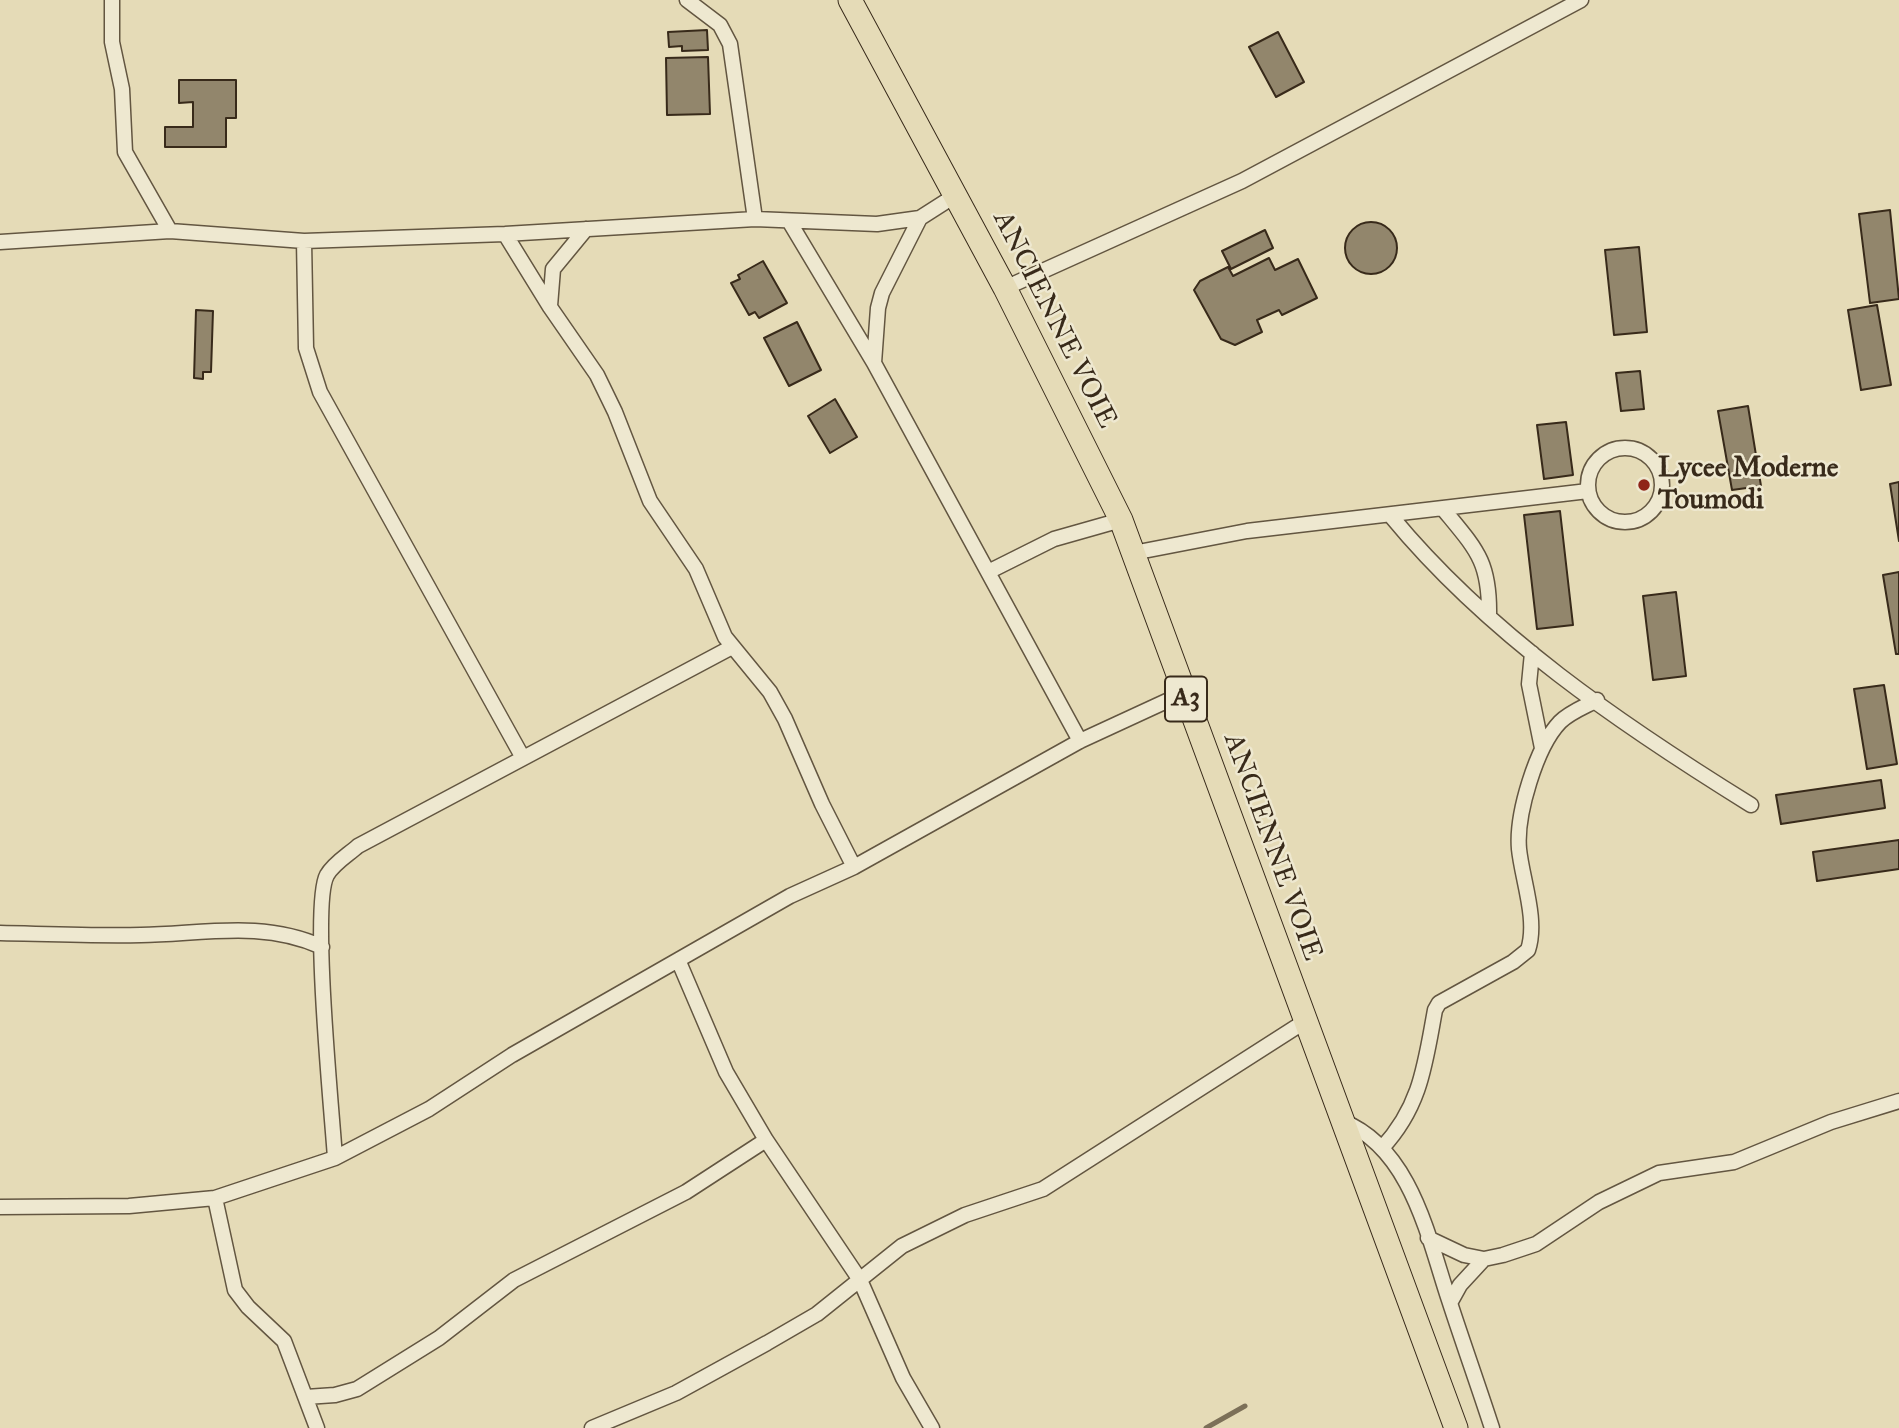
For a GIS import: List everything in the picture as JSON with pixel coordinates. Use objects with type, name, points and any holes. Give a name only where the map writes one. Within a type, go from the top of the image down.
[{"type":"main road","name":"ANCIENNE VOIE","points":[[850,0],[1005,288],[1121,520],[1456,1428]]},
{"type":"street","points":[[112,0],[112,42],[122,89],[125,152],[170,232]]},
{"type":"street","points":[[687,0],[720,25],[730,44],[755,219]]},
{"type":"street","points":[[1005,288],[1242,181],[1581,0]]},
{"type":"street","points":[[0,242],[170,232],[304,241],[505,234],[755,219],[877,224],[920,218],[956,195]]},
{"type":"street","points":[[874,363],[882,293],[920,218]]},
{"type":"street","points":[[789,221],[874,363],[1080,741]]},
{"type":"street","points":[[550,307],[553,270],[586,229]]},
{"type":"street","points":[[505,234],[550,307],[597,375],[615,412],[650,501],[696,569],[724,637],[747,662],[780,710],[853,867]]},
{"type":"street","points":[[304,241],[306,348],[320,392],[523,758]]},
{"type":"street","points":[[1611,450],[1644,453],[1656,464],[1662,480],[1661,496],[1653,511],[1639,520],[1623,523],[1607,518],[1594,506],[1588,491],[1590,474],[1598,460],[1611,450]]},
{"type":"street","points":[[1133,553],[1247,531],[1588,491]]},
{"type":"street","points":[[1444,510],[1483,561],[1490,586],[1489,617]]},
{"type":"street","points":[[1391,516],[1421,553],[1532,653],[1663,751],[1751,805]]},
{"type":"street","points":[[988,572],[1054,539],[1121,520]]},
{"type":"street","points":[[335,1157],[322,947],[322,894],[327,875],[336,863],[358,846],[732,647]]},
{"type":"street","points":[[1532,653],[1529,684],[1542,748]]},
{"type":"street","points":[[0,1207],[129,1206],[215,1199],[335,1157],[429,1109],[512,1055],[679,962],[790,895],[853,867],[1080,741],[1184,693]]},
{"type":"street","points":[[1382,1148],[1402,1126],[1417,1096],[1435,1010],[1439,1003],[1513,962],[1528,950],[1529,917],[1519,835],[1528,791],[1542,748],[1566,716],[1597,700]]},
{"type":"street","points":[[0,933],[114,936],[254,930],[285,933],[322,947]]},
{"type":"street","points":[[679,962],[726,1072],[766,1140],[860,1280],[903,1378],[932,1428]]},
{"type":"street","points":[[592,1428],[676,1393],[817,1314],[902,1246],[965,1215],[1051,1184],[1304,1022]]},
{"type":"street","points":[[1428,1237],[1464,1255],[1484,1259],[1536,1244],[1600,1202],[1659,1173],[1734,1162],[1831,1122],[1899,1101]]},
{"type":"street","points":[[1342,1121],[1367,1134],[1382,1148],[1412,1194],[1492,1428]]},
{"type":"street","points":[[306,1397],[335,1395],[356,1389],[439,1338],[514,1280],[686,1192],[766,1140]]},
{"type":"street","points":[[215,1199],[235,1290],[248,1307],[284,1341],[317,1428]]},
{"type":"street","points":[[1450,1303],[1460,1285],[1484,1259]]},
{"type":"building","points":[[707,30],[708,50],[682,51],[682,46],[669,47],[668,32]]},
{"type":"building","points":[[1278,32],[1304,82],[1276,97],[1249,47]]},
{"type":"building","points":[[708,57],[710,114],[667,115],[666,58]]},
{"type":"building","points":[[179,80],[236,80],[236,118],[226,118],[226,147],[165,147],[165,127],[193,127],[193,102],[179,103]]},
{"type":"building","points":[[1890,210],[1899,299],[1870,303],[1859,214]]},
{"type":"building","points":[[1371,222],[1390,229],[1397,248],[1390,267],[1371,274],[1352,267],[1345,248],[1352,229]]},
{"type":"building","points":[[1265,230],[1273,248],[1231,269],[1222,251]]},
{"type":"building","points":[[1639,247],[1647,332],[1614,335],[1605,250]]},
{"type":"building","points":[[1269,258],[1275,270],[1298,259],[1317,298],[1282,315],[1279,310],[1257,320],[1262,332],[1235,345],[1221,339],[1194,290],[1200,281],[1228,267],[1233,276]]},
{"type":"building","points":[[763,261],[787,303],[759,318],[755,312],[749,315],[731,283],[740,279],[738,275]]},
{"type":"building","points":[[1877,305],[1891,385],[1861,390],[1848,310]]},
{"type":"building","points":[[196,310],[213,311],[211,372],[203,372],[203,379],[194,378]]},
{"type":"building","points":[[797,322],[821,370],[789,386],[764,338]]},
{"type":"building","points":[[1640,371],[1644,409],[1621,411],[1616,373]]},
{"type":"building","points":[[835,399],[857,437],[830,453],[808,416]]},
{"type":"building","points":[[1748,406],[1761,486],[1732,490],[1718,411]]},
{"type":"building","points":[[1566,422],[1573,475],[1544,479],[1537,425]]},
{"type":"building","points":[[1899,482],[1899,541],[1890,484]]},
{"type":"building","points":[[1560,511],[1573,625],[1537,629],[1524,515]]},
{"type":"building","points":[[1899,572],[1899,654],[1896,654],[1883,575]]},
{"type":"building","points":[[1676,592],[1686,676],[1653,680],[1643,596]]},
{"type":"building","points":[[1884,685],[1897,764],[1867,769],[1854,689]]},
{"type":"building","points":[[1881,780],[1885,808],[1781,824],[1776,795]]},
{"type":"building","points":[[1899,840],[1899,869],[1817,881],[1813,852]]},
{"type":"waterway","points":[[1206,1428],[1245,1406]]},
{"type":"place","name":"Lycee Moderne Toumodi","points":[[1644,485]]}]
